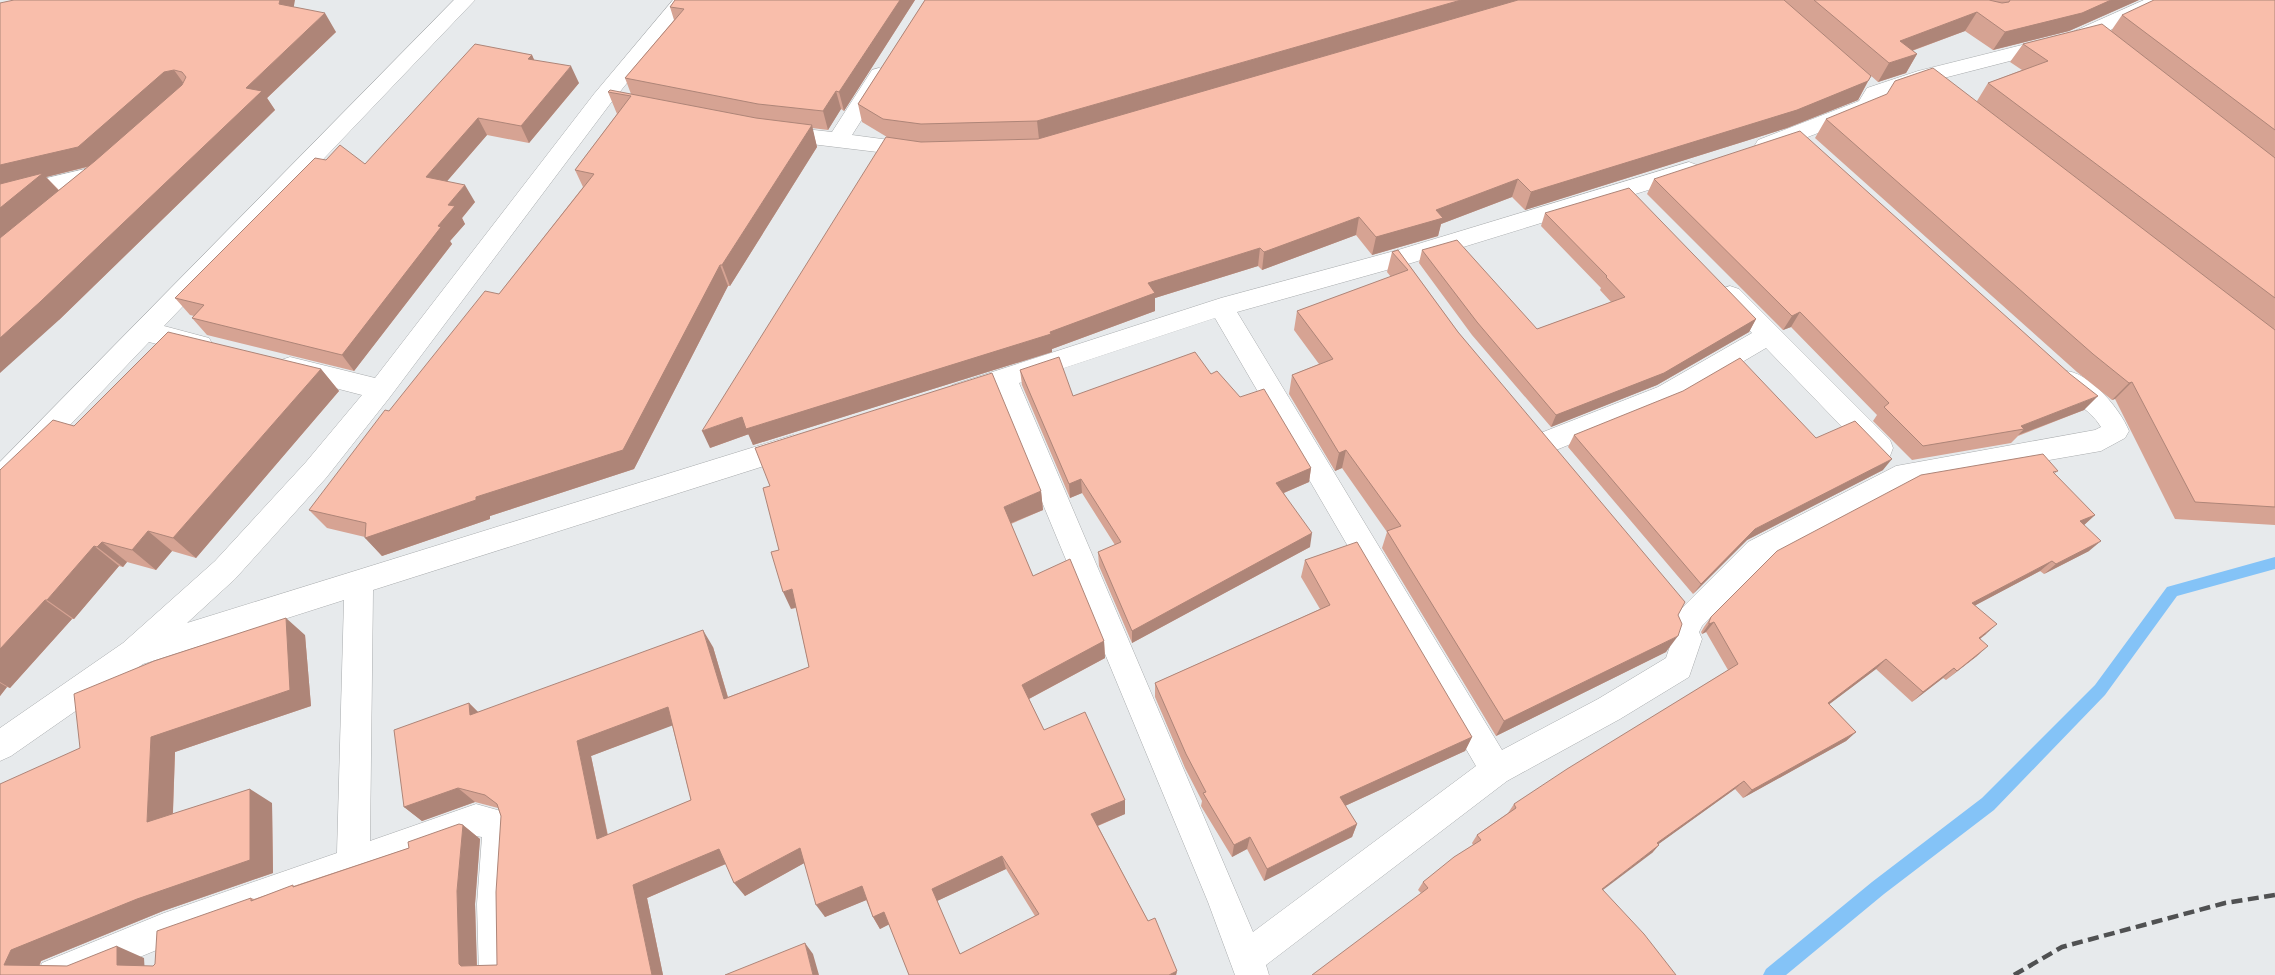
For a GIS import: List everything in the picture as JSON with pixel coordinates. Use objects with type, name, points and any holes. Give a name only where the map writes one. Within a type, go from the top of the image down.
[{"type":"street","points":[[0,480],[465,0]]},
{"type":"street","points":[[0,746],[134,654],[225,570],[316,470],[381,390],[611,101],[684,0]]},
{"type":"street","points":[[1740,153],[1804,141],[1866,106],[1868,87],[1924,76],[2077,38],[2099,38],[2160,0]]},
{"type":"street","points":[[838,140],[889,59]]},
{"type":"street","points":[[1924,76],[1948,94]]},
{"type":"street","points":[[755,130],[924,151],[943,150]]},
{"type":"street","points":[[938,400],[1221,308],[1400,258],[1628,190],[1712,162]]},
{"type":"street","points":[[0,197],[109,166],[66,202]]},
{"type":"street","points":[[1628,190],[1648,210]]},
{"type":"street","points":[[1400,258],[1417,281]]},
{"type":"street","points":[[1715,279],[1906,474]]},
{"type":"street","points":[[1221,308],[1496,770]]},
{"type":"street","points":[[144,331],[220,350]]},
{"type":"street","points":[[1547,442],[1667,394],[1768,334]]},
{"type":"street","points":[[267,361],[381,390]]},
{"type":"street","points":[[1004,379],[1224,902],[1249,967],[1496,770],[1608,709],[1678,667],[1687,639],[1683,632],[1686,610],[1758,550],[1906,474],[2101,440],[2116,430],[2114,421],[2080,388],[2052,367]]},
{"type":"street","points":[[1529,421],[1566,465]]},
{"type":"street","points":[[134,654],[815,439]]},
{"type":"street","points":[[353,862],[359,583]]},
{"type":"street","points":[[54,975],[164,930],[476,820],[489,822],[499,830],[494,904],[496,975]]},
{"type":"street","points":[[163,966],[164,930]]},
{"type":"building","points":[[14,0],[280,0],[279,4],[325,13],[246,88],[262,91],[0,338],[0,238],[95,161],[182,85],[186,77],[182,72],[174,70],[164,72],[78,147],[0,165],[0,3]]},
{"type":"building","points":[[675,0],[900,0],[839,92],[836,91],[823,111],[758,104],[625,78],[684,9],[670,7]]},
{"type":"building","points":[[925,0],[1461,0],[1037,121],[921,124],[883,119],[858,104]]},
{"type":"building","points":[[1518,0],[1784,0],[1871,76],[1868,81],[1797,110],[1531,192],[1518,179],[1436,210],[1443,218],[1376,237],[1359,217],[1264,252],[1260,248],[1148,283],[1155,293],[1050,332],[1051,334],[746,429],[742,417],[702,431],[886,137],[921,142],[1038,139]]},
{"type":"building","points":[[1814,0],[1989,0],[2002,3],[2009,2],[2010,0],[2111,0],[2082,13],[2005,32],[1977,12],[1900,41],[1917,54],[1889,63]]},
{"type":"building","points":[[2154,0],[2275,0],[2275,130],[2122,15]]},
{"type":"building","points":[[2102,24],[2275,158],[2275,298],[1988,83],[2048,61],[2023,44]]},
{"type":"building","points":[[475,44],[532,55],[528,59],[571,66],[521,126],[478,118],[426,177],[465,185],[448,205],[455,206],[438,226],[441,227],[342,355],[192,318],[204,305],[175,298],[315,158],[326,160],[340,145],[365,164]]},
{"type":"building","points":[[1933,68],[2275,330],[2275,507],[2195,502],[2132,382],[2129,383],[2093,354],[1826,119],[1887,94],[1895,81]]},
{"type":"building","points":[[610,90],[756,118],[812,125],[722,265],[720,265],[623,450],[476,497],[476,500],[365,538],[366,523],[309,510],[385,410],[389,411],[485,291],[499,294],[594,174],[575,170],[631,96],[608,92]]},
{"type":"building","points":[[1800,131],[2070,374],[2098,396],[2021,426],[2024,429],[1923,446],[1884,407],[1889,403],[1800,312],[1792,316],[1654,179]]},
{"type":"building","points":[[43,173],[0,208],[0,184]]},
{"type":"building","points":[[1629,188],[1756,319],[1664,373],[1556,415],[1477,322],[1422,250],[1457,240],[1537,329],[1625,297],[1545,213]]},
{"type":"building","points":[[1398,250],[1458,332],[1685,602],[1678,615],[1682,624],[1678,636],[1504,721],[1387,531],[1401,526],[1346,450],[1339,453],[1292,375],[1333,359],[1297,311],[1408,270],[1392,252]]},
{"type":"building","points":[[168,332],[321,369],[173,538],[148,531],[132,550],[102,542],[97,547],[94,546],[47,600],[0,649],[0,470],[53,420],[74,426]]},
{"type":"building","points":[[1195,352],[1211,374],[1217,371],[1240,397],[1264,389],[1311,468],[1276,483],[1312,533],[1132,631],[1098,552],[1121,542],[1081,479],[1069,484],[1020,370],[1059,357],[1073,396]]},
{"type":"building","points":[[1740,358],[1816,438],[1855,421],[1892,459],[1755,529],[1701,584],[1574,435],[1683,391]]},
{"type":"building","points":[[992,373],[1041,491],[1004,507],[1033,576],[1070,559],[1104,641],[1022,685],[1044,730],[1085,712],[1125,800],[1091,814],[1148,921],[1155,918],[1177,971],[1169,975],[909,975],[884,912],[873,917],[862,886],[816,905],[800,848],[734,883],[719,849],[633,885],[652,975],[0,975],[0,784],[80,748],[74,694],[154,661],[286,618],[290,690],[151,737],[147,822],[250,789],[250,860],[137,899],[11,950],[4,965],[67,966],[117,946],[117,965],[153,966],[155,964],[157,931],[251,898],[251,901],[293,885],[293,887],[409,848],[408,842],[459,824],[463,825],[457,891],[459,964],[461,966],[497,965],[496,892],[501,816],[497,804],[485,795],[458,788],[404,807],[394,730],[469,703],[470,715],[703,630],[724,699],[809,667],[792,589],[783,592],[771,552],[779,550],[763,488],[770,486],[755,448]],"holes":[[[668,707],[691,800],[597,839],[577,741]],[[1002,856],[1039,914],[960,954],[932,889]]]},
{"type":"building","points":[[2043,454],[2058,471],[2053,472],[2095,515],[2080,521],[2101,541],[2056,564],[2052,561],[1972,603],[1997,624],[1979,638],[1988,646],[1957,671],[1954,668],[1923,692],[1886,659],[1828,703],[1856,732],[1752,790],[1744,781],[1657,843],[1659,845],[1602,889],[1644,934],[1676,975],[1312,975],[1428,888],[1423,882],[1454,857],[1481,840],[1477,835],[1516,808],[1514,804],[1567,769],[1738,664],[1714,622],[1709,624],[1709,622],[1711,617],[1777,551],[1921,475]]},
{"type":"building","points":[[1357,542],[1472,737],[1340,797],[1357,824],[1267,869],[1250,837],[1234,845],[1203,793],[1206,792],[1186,754],[1155,683],[1330,605],[1305,560]]},
{"type":"building","points":[[805,943],[813,975],[725,975]]},
{"type":"waterway","points":[[1772,975],[1878,888],[1988,804],[2100,690],[2172,591],[2275,563]]},
{"type":"railway","points":[[2014,975],[2062,947],[2225,903],[2275,895]]}]
